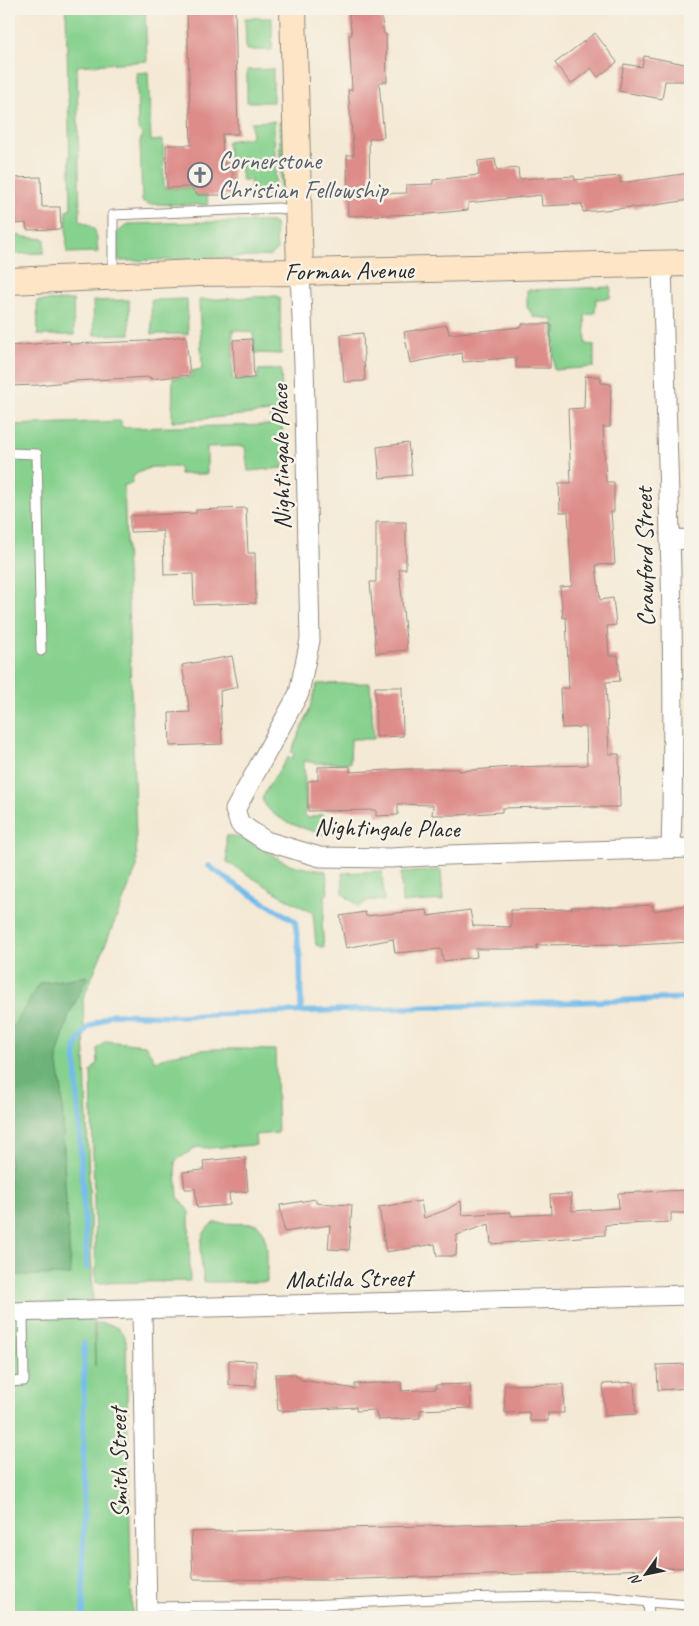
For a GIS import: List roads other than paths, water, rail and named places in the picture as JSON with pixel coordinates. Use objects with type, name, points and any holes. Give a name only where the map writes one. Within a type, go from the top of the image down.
[{"type":"street","points":[[292,9],[300,272]]},
{"type":"street","name":"Forman Avenue","points":[[9,280],[198,273],[690,263]]},
{"type":"street","name":"Crawford Street","points":[[662,264],[670,540],[673,763],[671,848]]},
{"type":"street","name":"Nightingale Place","points":[[300,272],[310,640],[298,693],[234,810],[240,824],[266,841],[320,858],[390,858],[447,854],[690,848]]},
{"type":"street","points":[[670,540],[690,539]]},
{"type":"street","name":"Matilda Street","points":[[16,1312],[690,1295]]},
{"type":"street","name":"Smith Street","points":[[142,1308],[147,1612]]},
{"type":"lane","points":[[113,277],[113,215],[278,208],[298,211]]},
{"type":"lane","points":[[9,453],[37,454],[41,652]]},
{"type":"lane","points":[[9,1382],[24,1382],[16,1312]]},
{"type":"lane","points":[[147,1612],[447,1598],[557,1596],[606,1597],[690,1605]]},
{"type":"lane","points":[[648,1602],[648,1617]]},
{"type":"waterway","points":[[209,866],[234,884],[295,921],[300,958],[301,1012]]},
{"type":"waterway","points":[[87,1268],[75,1048],[86,1029],[111,1014],[177,1016],[690,998]]},
{"type":"waterway","points":[[83,1617],[84,1343]]},
{"type":"place","name":"Cornerstone Christian Fellowship","points":[[200,175]]}]
